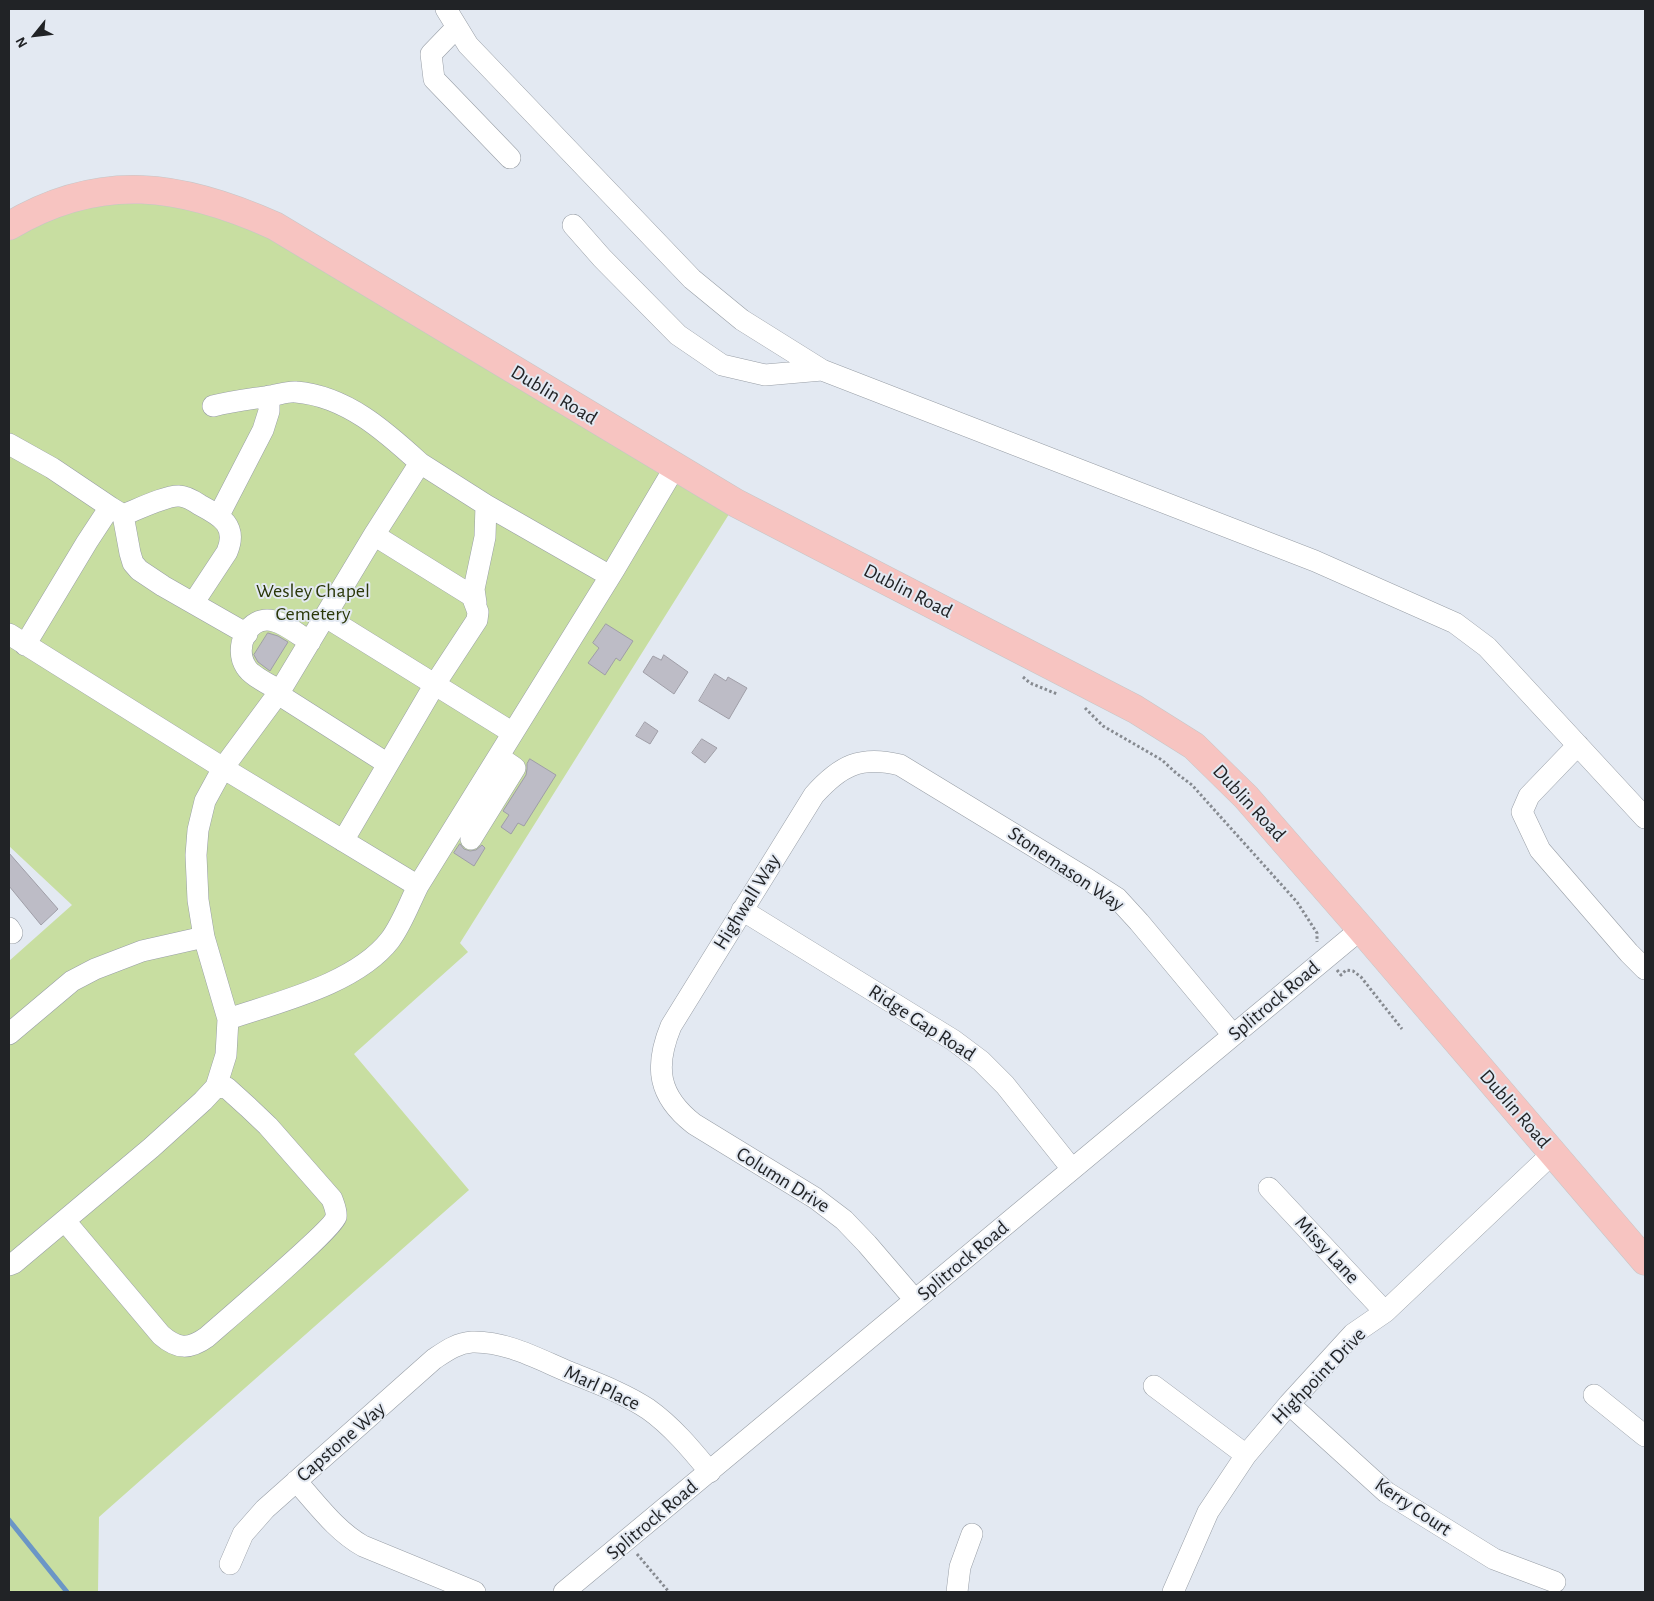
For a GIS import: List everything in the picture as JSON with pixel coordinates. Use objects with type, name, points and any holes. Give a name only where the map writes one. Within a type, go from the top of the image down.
[{"type":"main road","name":"Dublin Road","points":[[9,226],[43,208],[89,193],[114,190],[158,190],[197,197],[223,205],[275,226],[736,503],[1135,709],[1194,746],[1246,797],[1645,1261]]},
{"type":"street","points":[[510,158],[434,79],[431,54],[452,18],[468,45],[692,279],[742,320],[822,370],[1315,561],[1455,623],[1487,647],[1645,818]]},
{"type":"street","points":[[573,225],[602,258],[678,335],[722,364],[766,375],[822,370]]},
{"type":"street","points":[[213,406],[295,392],[331,399],[357,413],[400,445],[420,463],[486,505],[610,576]]},
{"type":"street","points":[[219,515],[263,430],[269,411],[269,396]]},
{"type":"street","points":[[9,444],[52,468],[117,511],[134,563],[144,574],[246,634]]},
{"type":"street","points":[[9,1265],[65,1222],[196,1107],[216,1087],[226,1055],[228,1019],[204,937],[198,900],[196,876],[198,830],[205,801],[223,768],[279,692],[420,463]]},
{"type":"street","points":[[228,1019],[334,981],[353,971],[388,942],[399,926],[418,886],[470,828],[499,757],[675,467]]},
{"type":"street","points":[[194,602],[227,552],[230,544],[229,528],[219,515],[179,496],[170,497],[117,511],[87,542],[17,640],[418,886]]},
{"type":"street","points":[[343,841],[435,684],[477,620],[478,612],[474,589],[485,537],[486,505]]},
{"type":"street","points":[[374,535],[472,596],[476,603]]},
{"type":"street","points":[[326,617],[513,733]]},
{"type":"street","points":[[310,642],[273,620],[260,620],[252,625],[240,644],[241,654],[246,668],[259,678],[388,764]]},
{"type":"street","points":[[1578,745],[1529,796],[1522,812],[1540,850],[1645,969]]},
{"type":"street","name":"Stonemason Way","points":[[859,763],[887,762],[913,771],[1117,898],[1233,1035]]},
{"type":"street","name":"Highwall Way","points":[[660,1061],[663,1043],[671,1026],[814,796],[833,775],[845,767],[859,763]]},
{"type":"street","name":"Ridge Gap Road","points":[[742,910],[953,1040],[981,1061],[1005,1085],[1072,1169]]},
{"type":"street","name":"Splitrock Road","points":[[564,1592],[1361,929]]},
{"type":"street","points":[[9,1034],[72,981],[95,969],[115,960],[142,952],[204,937]]},
{"type":"street","name":"Column Drive","points":[[660,1061],[662,1080],[669,1097],[680,1114],[814,1198],[844,1220],[915,1300]]},
{"type":"street","points":[[65,1222],[161,1335],[169,1342],[188,1347],[198,1344],[332,1226],[336,1218],[336,1210],[332,1199],[268,1126],[228,1088],[216,1087]]},
{"type":"street","name":"Highpoint Drive","points":[[1174,1592],[1208,1512],[1246,1455],[1289,1404],[1353,1334],[1385,1312],[1553,1153]]},
{"type":"street","name":"Missy Lane","points":[[1268,1188],[1385,1312]]},
{"type":"street","name":"Marl Place","points":[[472,1342],[509,1347],[627,1397],[648,1410],[668,1426],[710,1472]]},
{"type":"street","name":"Capstone Way","points":[[230,1564],[243,1534],[264,1509],[434,1359],[460,1344],[472,1342]]},
{"type":"street","points":[[1154,1386],[1246,1455]]},
{"type":"street","points":[[1594,1395],[1645,1436]]},
{"type":"street","name":"Kerry Court","points":[[1289,1404],[1386,1492],[1494,1559],[1555,1582]]},
{"type":"street","points":[[296,1481],[350,1539],[475,1592]]},
{"type":"street","points":[[957,1592],[960,1567],[972,1534]]},
{"type":"path","points":[[1019,671],[1030,682],[1065,698]]},
{"type":"path","points":[[1080,704],[1103,726],[1162,760],[1192,785],[1297,902],[1317,933],[1318,940],[1316,943],[1320,948]]},
{"type":"path","points":[[1337,969],[1342,975],[1346,970],[1353,971],[1361,977],[1402,1030]]},
{"type":"path","points":[[643,1547],[636,1553],[669,1592]]},
{"type":"green space","name":"Wesley Chapel Cemetery","points":[[197,197],[736,503],[460,943],[468,952],[354,1054],[469,1190],[99,1517],[98,1592],[9,1592],[9,961],[72,905],[9,846],[9,226],[43,208]]},
{"type":"building","points":[[606,624],[633,641],[620,661],[616,658],[605,675],[588,663],[599,648],[593,643]]},
{"type":"building","points":[[268,633],[288,642],[270,671],[258,662],[254,655]]},
{"type":"building","points":[[664,655],[688,672],[674,694],[643,672],[653,656],[661,660]]},
{"type":"building","points":[[715,674],[726,681],[728,677],[747,688],[729,719],[699,701]]},
{"type":"building","points":[[645,722],[658,731],[650,744],[636,736]]},
{"type":"building","points":[[702,739],[717,748],[705,763],[692,753]]},
{"type":"building","points":[[530,759],[556,775],[524,826],[518,823],[511,834],[501,827],[509,815],[503,811],[526,775],[527,764]]},
{"type":"building","points":[[460,844],[464,849],[470,851],[476,850],[482,845],[485,848],[474,866],[454,853]]},
{"type":"building","points":[[9,853],[58,909],[41,925],[9,886]]},
{"type":"waterway","points":[[9,1520],[67,1592]]}]
